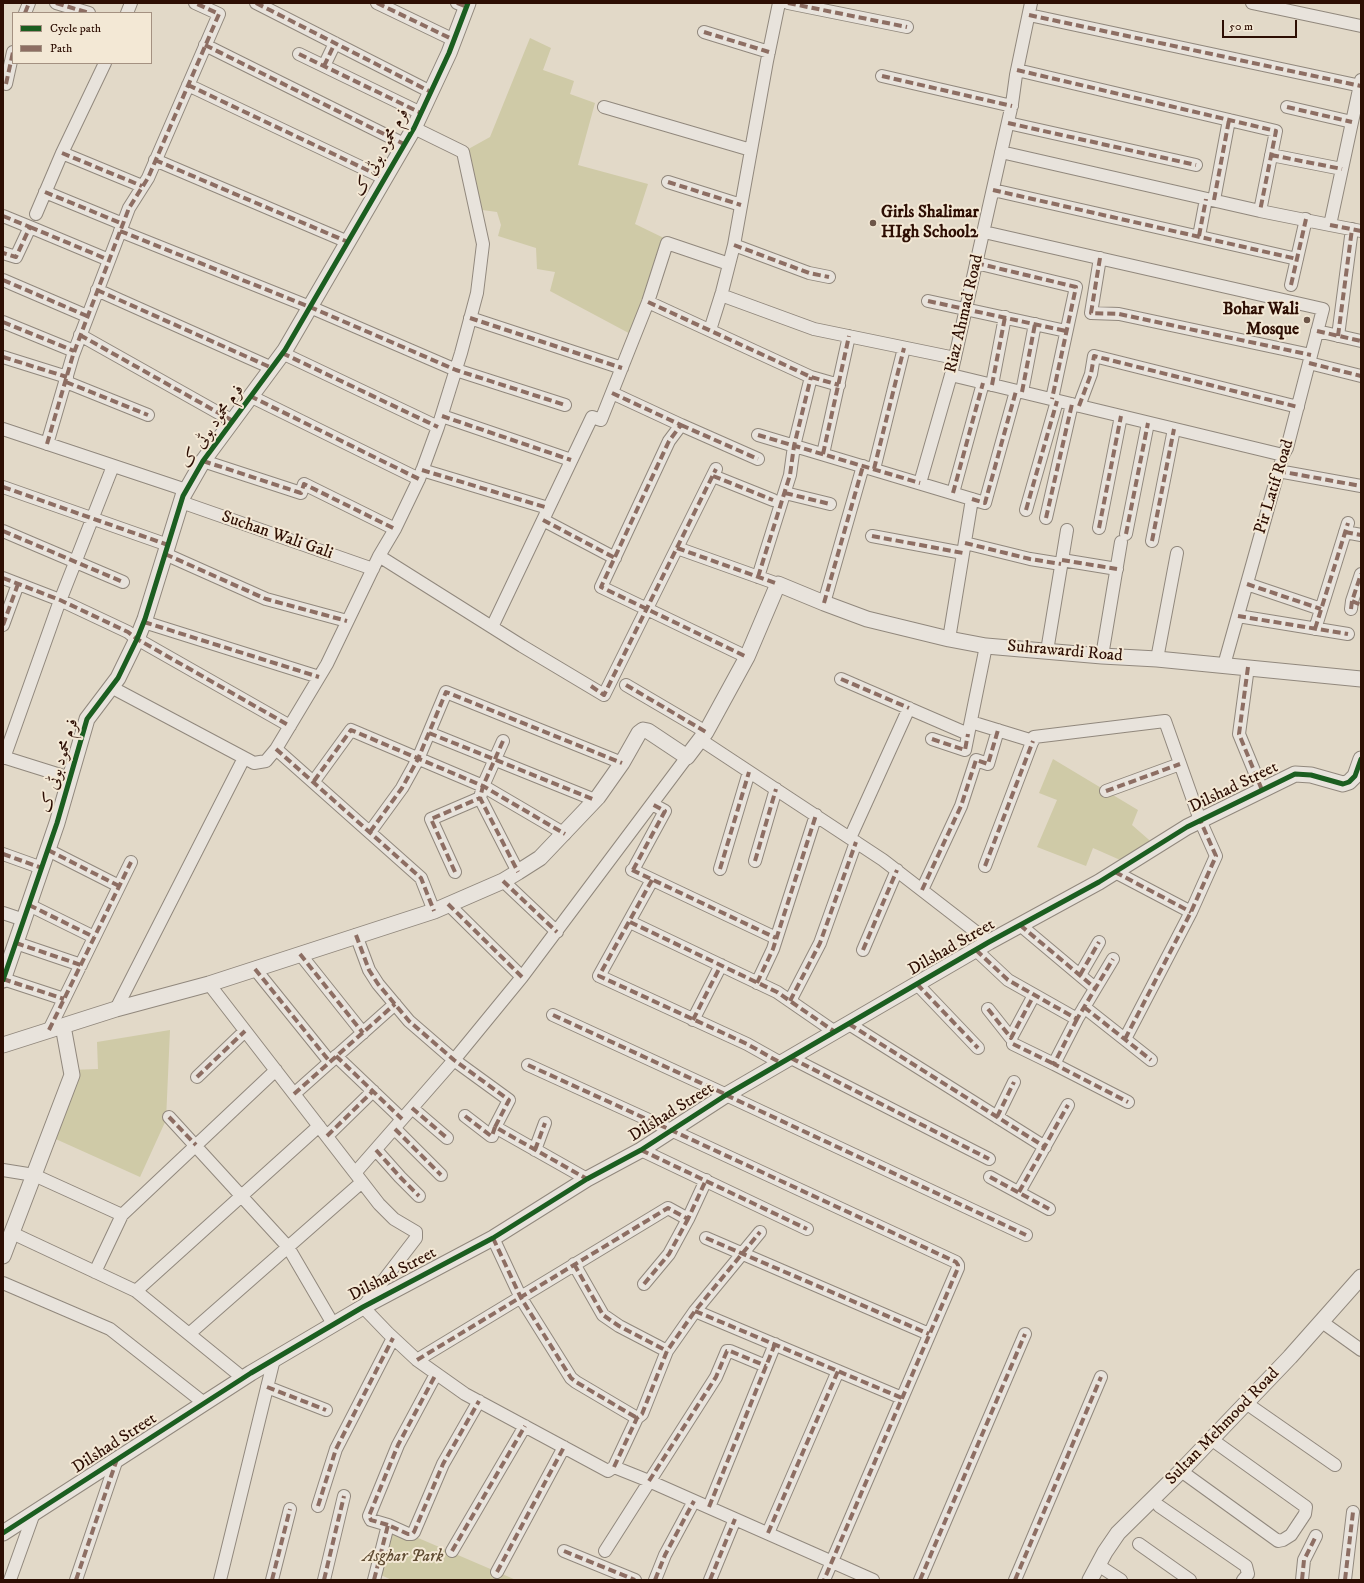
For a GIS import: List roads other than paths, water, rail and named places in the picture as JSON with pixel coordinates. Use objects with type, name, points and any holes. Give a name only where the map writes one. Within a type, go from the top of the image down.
[{"type":"street","points":[[56,3],[81,10]]},
{"type":"street","points":[[47,444],[74,351],[129,208],[155,160],[219,14],[194,3]]},
{"type":"street","points":[[256,3],[431,92]]},
{"type":"street","points":[[377,3],[454,40]]},
{"type":"street","points":[[710,330],[734,245],[769,52],[780,3]]},
{"type":"street","points":[[788,3],[907,27]]},
{"type":"street","points":[[1252,3],[1361,26]]},
{"type":"street","name":"فرم محمود بوٹی ک","points":[[3,980],[48,850],[87,719],[118,678],[137,639],[144,622],[184,496],[203,461],[282,353],[414,128],[454,40],[464,4]]},
{"type":"street","points":[[1030,9],[1361,84],[1330,225]]},
{"type":"street","name":"Riaz Ahmad Road","points":[[920,483],[955,358],[1012,106],[1030,9]]},
{"type":"street","points":[[704,32],[769,52]]},
{"type":"street","points":[[324,66],[335,43]]},
{"type":"street","points":[[205,45],[404,144]]},
{"type":"street","points":[[299,54],[421,113]]},
{"type":"street","points":[[6,84],[12,57]]},
{"type":"street","points":[[36,214],[62,153],[105,64]]},
{"type":"street","points":[[1018,70],[1276,131],[1260,211]]},
{"type":"street","points":[[882,76],[1012,106]]},
{"type":"street","points":[[188,85],[384,178]]},
{"type":"street","points":[[604,107],[751,150]]},
{"type":"street","points":[[1287,107],[1352,122]]},
{"type":"street","points":[[1199,236],[1210,200],[1229,120]]},
{"type":"street","points":[[1008,123],[1196,165]]},
{"type":"street","points":[[111,687],[254,763],[266,761],[276,749],[319,677],[421,475],[440,422],[456,370],[477,293],[483,244],[463,152],[414,128]]},
{"type":"street","points":[[1002,152],[1210,200],[1356,230],[1338,336]]},
{"type":"street","points":[[62,153],[142,186]]},
{"type":"street","points":[[1271,155],[1342,169]]},
{"type":"street","points":[[155,160],[348,242]]},
{"type":"street","points":[[668,182],[742,205]]},
{"type":"street","points":[[993,190],[1297,258]]},
{"type":"street","points":[[45,192],[122,227],[456,370],[565,405]]},
{"type":"street","points":[[3,216],[109,260]]},
{"type":"street","points":[[1291,286],[1306,219]]},
{"type":"street","points":[[3,253],[16,257],[30,227]]},
{"type":"street","points":[[984,232],[1100,258],[1090,313],[1119,314],[1310,359],[1361,376]]},
{"type":"street","points":[[492,627],[592,417],[601,420],[648,302],[667,243],[729,264]]},
{"type":"street","points":[[734,245],[809,273],[829,277]]},
{"type":"street","name":"Pir Latif Road","points":[[1100,258],[1323,309],[1287,448],[1278,471],[1224,665]]},
{"type":"street","points":[[976,263],[1076,287],[1066,331],[1055,400],[1026,510]]},
{"type":"street","points":[[3,280],[87,316]]},
{"type":"street","points":[[97,290],[272,368]]},
{"type":"street","points":[[721,295],[814,329],[955,358]]},
{"type":"street","points":[[928,301],[1066,331]]},
{"type":"street","points":[[648,302],[811,377],[839,385]]},
{"type":"street","points":[[953,493],[988,384],[1005,317]]},
{"type":"street","points":[[470,318],[622,368]]},
{"type":"street","points":[[3,322],[74,351]]},
{"type":"street","points":[[758,435],[985,503],[1019,391],[1035,324]]},
{"type":"street","points":[[1317,331],[1361,341]]},
{"type":"street","points":[[80,335],[233,421]]},
{"type":"street","points":[[824,454],[849,336]]},
{"type":"street","points":[[824,603],[869,468],[904,348]]},
{"type":"street","points":[[282,353],[440,422],[571,460]]},
{"type":"street","points":[[1046,518],[1076,405],[1091,374],[1094,356],[1298,406]]},
{"type":"street","points":[[3,357],[66,380],[148,415]]},
{"type":"street","points":[[951,375],[1283,455]]},
{"type":"street","points":[[758,577],[790,474],[794,446],[811,377]]},
{"type":"street","points":[[612,393],[758,459]]},
{"type":"street","points":[[250,396],[421,475],[548,508]]},
{"type":"street","points":[[1099,528],[1121,416]]},
{"type":"street","points":[[1102,656],[1116,569],[1148,423]]},
{"type":"street","points":[[681,425],[669,441],[601,586],[747,657]]},
{"type":"street","name":"Suchan Wali Gali","points":[[3,429],[113,466],[184,496],[373,569]]},
{"type":"street","points":[[1152,540],[1174,429]]},
{"type":"street","points":[[203,461],[301,493],[304,484],[395,529]]},
{"type":"street","points":[[70,778],[4,758],[60,600],[113,466]]},
{"type":"street","points":[[1278,471],[1361,486]]},
{"type":"street","points":[[379,556],[604,695],[715,472],[773,500]]},
{"type":"street","points":[[3,487],[92,518],[167,549],[266,599],[348,621]]},
{"type":"street","points":[[784,493],[830,504]]},
{"type":"street","points":[[949,640],[972,499]]},
{"type":"street","points":[[542,520],[615,558]]},
{"type":"street","points":[[1315,629],[1347,527],[1361,535]]},
{"type":"street","points":[[1047,651],[1067,530]]},
{"type":"street","points":[[3,531],[123,582]]},
{"type":"street","points":[[872,536],[964,548],[1030,559],[1116,569]]},
{"type":"street","points":[[189,1334],[288,1247],[359,1178],[376,1150],[454,1060],[522,977],[704,736],[747,657],[778,584],[677,548]]},
{"type":"street","points":[[1157,659],[1177,553]]},
{"type":"street","points":[[1354,605],[1361,574]]},
{"type":"street","points":[[3,578],[60,600],[128,632],[137,639],[290,726]]},
{"type":"street","points":[[3,625],[18,584]]},
{"type":"street","name":"Suhrawardi Road","points":[[778,584],[867,619],[949,640],[986,646],[1248,667],[1361,679]]},
{"type":"street","points":[[1247,584],[1321,608]]},
{"type":"street","points":[[1238,616],[1348,634]]},
{"type":"street","points":[[144,622],[319,677]]},
{"type":"street","points":[[932,739],[965,750],[986,646]]},
{"type":"street","points":[[1248,667],[1239,734],[1262,790]]},
{"type":"street","points":[[841,679],[909,708],[970,728],[998,730],[1033,741]]},
{"type":"street","points":[[626,685],[704,736],[749,772],[897,870],[990,942]]},
{"type":"street","points":[[370,832],[402,788],[418,759],[446,692],[622,763]]},
{"type":"street","points":[[790,1002],[820,943],[853,840],[909,708]]},
{"type":"street","points":[[985,866],[1034,737],[1165,722],[1200,820],[1216,856],[1190,912],[1124,1039]]},
{"type":"street","points":[[314,781],[351,730],[418,759],[564,834]]},
{"type":"street","points":[[3,1045],[116,1010],[209,984],[356,935],[434,911],[503,880],[540,858],[596,800],[622,763],[639,733],[643,730],[648,731],[688,757]]},
{"type":"street","points":[[922,890],[961,806],[976,760],[988,764],[998,730]]},
{"type":"street","points":[[429,733],[596,800]]},
{"type":"street","points":[[456,872],[431,819],[482,792],[503,741]]},
{"type":"street","points":[[276,749],[314,781],[421,878],[434,911]]},
{"type":"street","points":[[116,1010],[244,758]]},
{"type":"street","name":"Dilshad Street","points":[[3,1533],[274,1359],[363,1307],[493,1238],[587,1179],[642,1150],[727,1095],[976,950],[1115,872],[1187,827],[1295,774],[1311,775],[1344,784],[1349,782],[1355,776],[1361,759]]},
{"type":"street","points":[[1106,791],[1180,764]]},
{"type":"street","points":[[720,869],[749,772]]},
{"type":"street","points":[[755,862],[776,789]]},
{"type":"street","points":[[482,792],[518,872]]},
{"type":"street","points":[[652,804],[665,810],[633,870],[776,938]]},
{"type":"street","points":[[757,983],[773,950],[816,815]]},
{"type":"street","points":[[48,850],[119,886]]},
{"type":"street","points":[[3,854],[42,868]]},
{"type":"street","points":[[3,1256],[72,1075],[56,1028],[64,999],[132,862]]},
{"type":"street","points":[[864,950],[897,870]]},
{"type":"street","points":[[1115,872],[1190,912]]},
{"type":"street","points":[[503,880],[557,932]]},
{"type":"street","points":[[652,880],[599,976],[786,1061],[989,1159]]},
{"type":"street","points":[[448,904],[522,977]]},
{"type":"street","points":[[29,906],[94,937]]},
{"type":"street","points":[[3,913],[24,920]]},
{"type":"street","points":[[630,922],[777,992],[835,1032]]},
{"type":"street","points":[[1020,925],[1096,988]]},
{"type":"street","points":[[356,935],[369,970],[378,984],[409,1021],[454,1060],[509,1100],[492,1136],[465,1116]]},
{"type":"street","points":[[1080,975],[1100,942]]},
{"type":"street","points":[[16,943],[81,965]]},
{"type":"street","points":[[976,950],[1008,980],[1077,1019]]},
{"type":"street","points":[[300,954],[363,1033]]},
{"type":"street","points":[[1054,1064],[1077,1019],[1113,959]]},
{"type":"street","points":[[693,1020],[721,965]]},
{"type":"street","points":[[255,969],[333,1059],[373,1091],[402,1119]]},
{"type":"street","points":[[3,980],[64,999]]},
{"type":"street","points":[[209,984],[379,1204],[394,1218],[416,1232],[417,1235],[363,1307],[393,1338],[417,1360],[436,1374],[479,1401],[608,1471],[614,1467],[638,1418],[642,1414],[667,1351],[695,1311],[760,1232]]},
{"type":"street","points":[[917,984],[978,1048]]},
{"type":"street","points":[[988,1009],[1010,1038],[1034,995]]},
{"type":"street","points":[[294,1094],[395,1004]]},
{"type":"street","points":[[1084,1007],[1150,1060]]},
{"type":"street","points":[[553,1015],[1026,1235]]},
{"type":"street","points":[[849,1024],[1045,1147]]},
{"type":"street","points":[[197,1077],[245,1031]]},
{"type":"street","points":[[1013,1044],[1128,1102]]},
{"type":"street","points":[[528,1066],[673,1131],[956,1262],[958,1265],[824,1580]]},
{"type":"street","points":[[95,1272],[122,1215],[276,1070]]},
{"type":"street","points":[[997,1117],[1014,1082]]},
{"type":"street","points":[[327,1136],[373,1091]]},
{"type":"street","points":[[1019,1192],[1068,1105]]},
{"type":"street","points":[[412,1108],[447,1138]]},
{"type":"street","points":[[169,1117],[288,1247],[333,1324]]},
{"type":"street","points":[[535,1150],[545,1123]]},
{"type":"street","points":[[136,1291],[319,1126]]},
{"type":"street","points":[[495,1128],[587,1179]]},
{"type":"street","points":[[394,1129],[441,1175]]},
{"type":"street","points":[[376,1150],[400,1178],[419,1196]]},
{"type":"street","points":[[642,1150],[807,1229]]},
{"type":"street","points":[[3,1170],[34,1176],[122,1215]]},
{"type":"street","points":[[990,1177],[1049,1209]]},
{"type":"street","points":[[644,1284],[669,1254],[688,1219],[706,1180]]},
{"type":"street","points":[[417,1360],[668,1208],[688,1219]]},
{"type":"street","points":[[12,1233],[136,1291],[243,1378]]},
{"type":"street","points":[[493,1238],[521,1298],[571,1378],[638,1418]]},
{"type":"street","points":[[706,1238],[929,1334]]},
{"type":"street","points":[[574,1264],[603,1314],[619,1326],[667,1351]]},
{"type":"street","name":"Sultan Mehmood Road","points":[[1090,1580],[1118,1533],[1181,1471],[1246,1403],[1322,1322],[1361,1277]]},
{"type":"street","points":[[3,1283],[110,1329],[204,1403]]},
{"type":"street","points":[[695,1311],[902,1398]]},
{"type":"street","points":[[1322,1322],[1361,1350]]},
{"type":"street","points":[[920,1580],[1025,1334]]},
{"type":"street","points":[[318,1506],[336,1449],[393,1338]]},
{"type":"street","points":[[709,1507],[775,1344]]},
{"type":"street","points":[[605,1551],[716,1377],[727,1351],[766,1366]]},
{"type":"street","points":[[220,1580],[274,1359]]},
{"type":"street","points":[[768,1533],[838,1371]]},
{"type":"street","points":[[436,1374],[398,1445],[369,1516],[371,1520],[388,1525],[408,1534],[412,1534],[414,1532],[443,1464],[479,1401]]},
{"type":"street","points":[[1015,1580],[1101,1377]]},
{"type":"street","points":[[267,1387],[326,1410]]},
{"type":"street","points":[[1246,1403],[1335,1465]]},
{"type":"street","points":[[452,1551],[525,1426]]},
{"type":"street","points":[[1181,1471],[1278,1541],[1291,1535],[1305,1514],[1306,1507],[1211,1439]]},
{"type":"street","points":[[497,1572],[564,1447]]},
{"type":"street","points":[[76,1580],[117,1459]]},
{"type":"street","points":[[614,1467],[709,1507],[873,1580]]},
{"type":"street","points":[[324,1580],[344,1496]]},
{"type":"street","points":[[655,1580],[665,1555],[694,1501]]},
{"type":"street","points":[[1159,1506],[1246,1566],[1248,1574],[1243,1580]]},
{"type":"street","points":[[272,1580],[290,1509]]},
{"type":"street","points":[[1345,1580],[1353,1512]]},
{"type":"street","points":[[10,1580],[34,1513]]},
{"type":"street","points":[[710,1580],[735,1519]]},
{"type":"street","points":[[374,1580],[388,1525]]},
{"type":"street","points":[[1302,1580],[1304,1560],[1316,1536]]},
{"type":"street","points":[[1139,1544],[1190,1580]]},
{"type":"street","points":[[564,1551],[635,1580]]},
{"type":"street","points":[[1098,1565],[1121,1580]]},
{"type":"place","name":"Girls Shalimar HIgh School2","points":[[873,223]]},
{"type":"place","name":"Bohar Wali Mosque","points":[[1307,320]]},
{"type":"park label","name":"Asghar Park","points":[[403,1557]]}]
